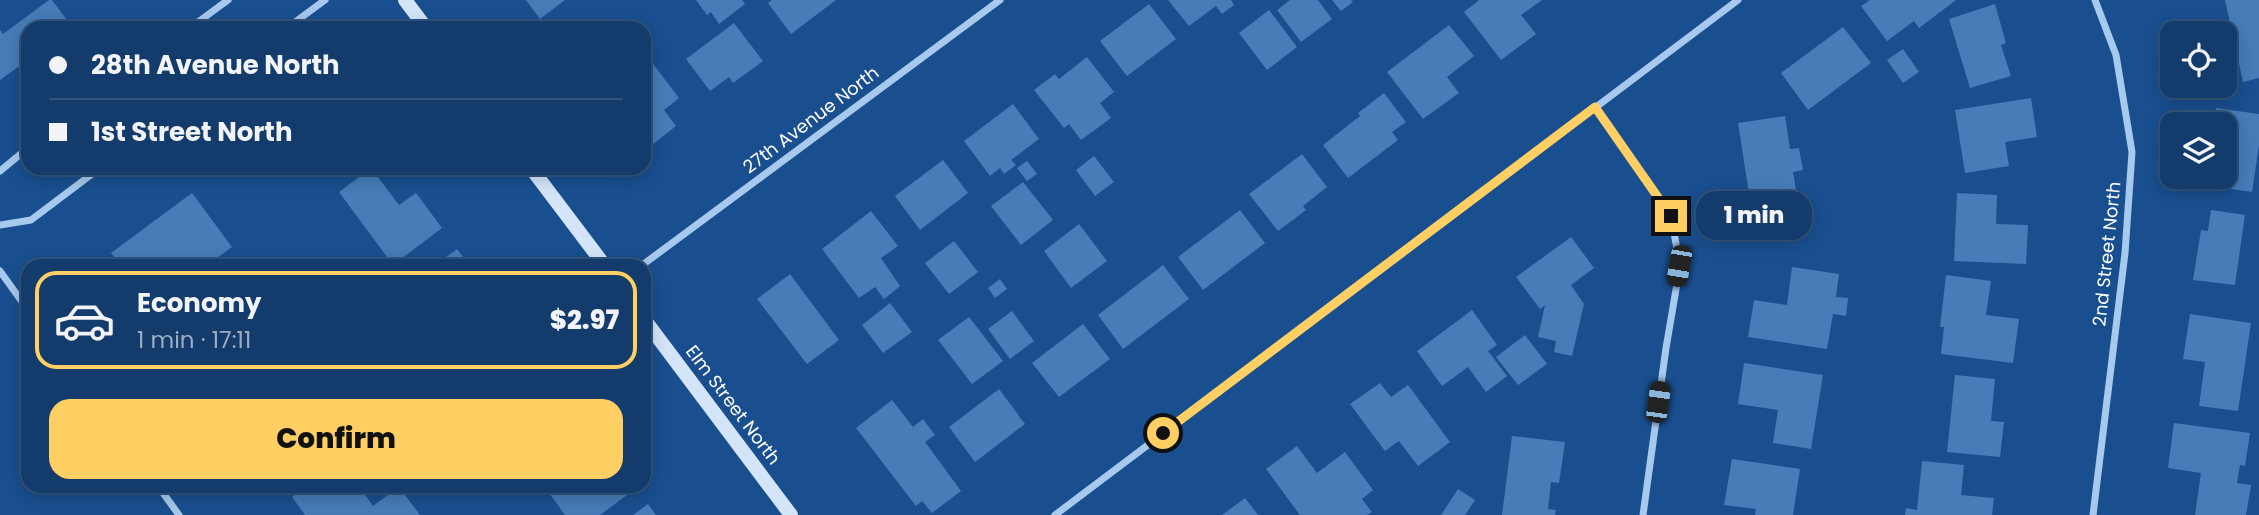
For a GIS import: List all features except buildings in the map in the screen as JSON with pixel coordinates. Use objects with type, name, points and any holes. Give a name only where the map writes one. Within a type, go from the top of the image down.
[{"type":"street","points":[[200,21],[228,0]]},
{"type":"street","points":[[296,21],[325,0]]},
{"type":"street","points":[[405,0],[421,21]]},
{"type":"street","name":"27th Avenue North","points":[[650,259],[1000,0]]},
{"type":"street","points":[[1055,515],[1738,0]]},
{"type":"street","name":"2nd Street North","points":[[2093,515],[2124,253],[2133,152],[2116,55],[2095,0]]},
{"type":"street","points":[[1595,107],[1671,216],[1679,266],[1643,515]]},
{"type":"street","points":[[0,171],[21,154]]},
{"type":"street","points":[[0,225],[31,220],[91,175]]},
{"type":"street","points":[[536,175],[600,259]]},
{"type":"street","points":[[0,271],[21,300]]},
{"type":"street","name":"Elm Street North","points":[[651,327],[791,515]]},
{"type":"street","points":[[163,493],[179,515]]},
{"type":"route","points":[[1163,433],[1595,107],[1671,216]]}]
